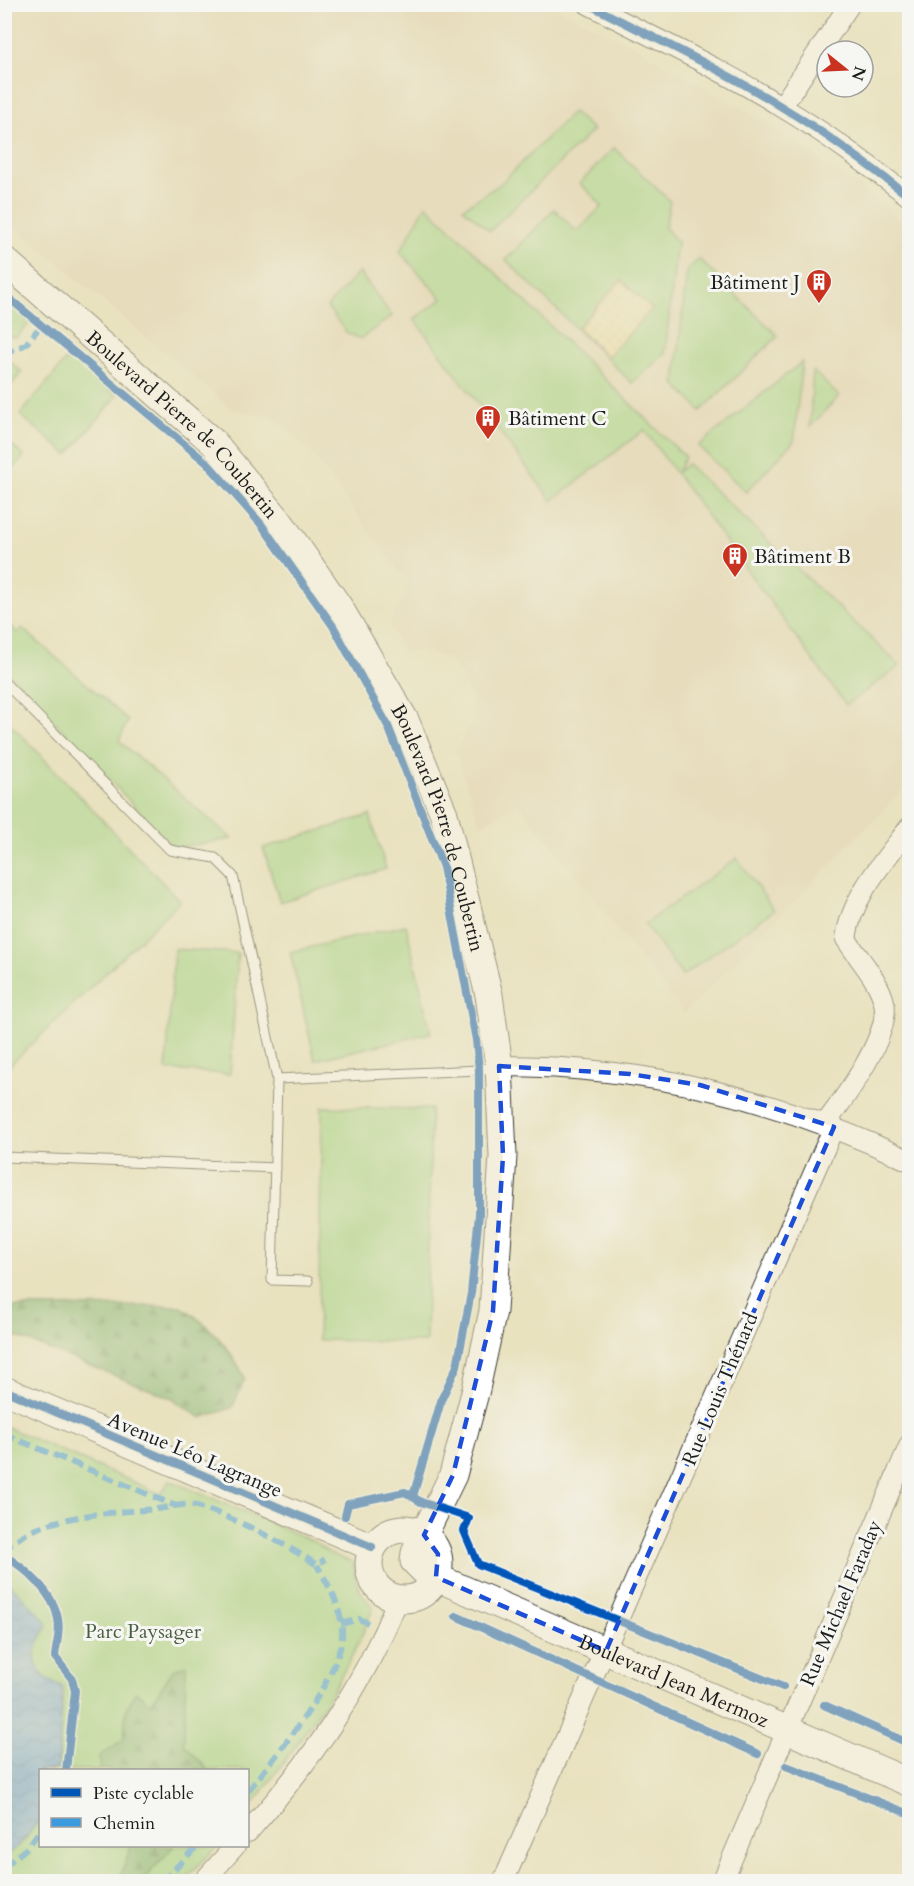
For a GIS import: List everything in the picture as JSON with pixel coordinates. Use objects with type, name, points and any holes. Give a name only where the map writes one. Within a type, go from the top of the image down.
[{"type":"street","points":[[588,4],[782,106],[850,152],[909,197]]},
{"type":"street","points":[[782,106],[850,4]]},
{"type":"street","name":"Boulevard Pierre de Coubertin","points":[[4,260],[214,443],[279,521],[339,607],[405,720],[444,814],[489,995],[499,1066],[502,1156],[493,1311],[453,1475],[424,1535]]},
{"type":"street","name":"Rue Louis Thénard","points":[[503,1881],[606,1651],[829,1126],[872,1052],[885,1017],[885,1003],[880,991],[846,939],[847,927],[857,904],[909,827]]},
{"type":"street","points":[[499,1066],[630,1074],[700,1086],[829,1126],[909,1161]]},
{"type":"street","name":"Avenue Léo Lagrange","points":[[4,1390],[372,1547]]},
{"type":"street","name":"Rue Michael Faraday","points":[[722,1881],[909,1443]]},
{"type":"street","points":[[424,1535],[402,1528],[390,1531],[372,1547],[369,1558],[372,1581],[380,1590],[398,1599],[417,1597],[432,1586],[436,1577]]},
{"type":"street","name":"Boulevard Jean Mermoz","points":[[424,1535],[415,1553],[414,1561],[418,1567],[436,1577],[909,1783]]},
{"type":"street","points":[[249,1831],[314,1750],[358,1687],[398,1599]]},
{"type":"street","points":[[203,1881],[233,1847]]},
{"type":"lane","points":[[4,682],[170,850],[215,858],[233,876],[277,1079],[272,1280],[308,1281]]},
{"type":"lane","points":[[277,1079],[479,1070],[499,1066]]},
{"type":"lane","points":[[4,1157],[275,1168]]},
{"type":"highlighted area","points":[[499,1066],[630,1074],[700,1085],[834,1127],[606,1651],[436,1577],[438,1554],[424,1535],[453,1475],[493,1311],[503,1156]]},
{"type":"shaded area","points":[[4,5],[551,5],[633,45],[755,115],[854,182],[909,226],[909,784],[684,1014],[518,803],[481,826],[455,751],[473,720],[471,699],[462,677],[448,659],[422,650],[404,653],[389,627],[409,585],[310,451],[275,418],[233,410],[5,219]]},
{"type":"green space","points":[[573,112],[593,130],[490,231],[463,208],[499,185]]},
{"type":"green space","points":[[614,148],[670,201],[665,227],[677,242],[665,354],[632,383],[506,260],[554,209],[577,232],[602,206],[580,183]]},
{"type":"green space","points":[[426,205],[685,457],[677,472],[687,464],[900,666],[846,705],[644,430],[552,501],[414,319],[442,299],[400,252]]},
{"type":"green space","points":[[699,259],[778,336],[701,411],[675,384],[687,270]]},
{"type":"green space","points":[[359,272],[392,316],[360,339],[347,333],[327,307]]},
{"type":"green space","points":[[5,299],[31,321],[17,337],[5,337]]},
{"type":"green space","points":[[69,356],[117,396],[68,455],[20,415]]},
{"type":"green space","points":[[5,357],[22,372],[6,391],[4,390]]},
{"type":"green space","points":[[802,362],[794,441],[746,492],[698,446]]},
{"type":"green space","points":[[813,371],[839,396],[810,427]]},
{"type":"green space","points":[[5,439],[24,456],[6,477],[4,476]]},
{"type":"green space","points":[[5,621],[18,633],[22,628],[128,720],[119,741],[232,839],[174,848],[5,670]]},
{"type":"green space","points":[[5,718],[180,901],[5,1070]]},
{"type":"green space","points":[[370,815],[386,869],[280,902],[263,848]]},
{"type":"green space","points":[[737,858],[774,910],[682,976],[645,924]]},
{"type":"green space","points":[[406,925],[431,1033],[315,1060],[290,952]]},
{"type":"green space","points":[[174,949],[238,953],[230,1074],[166,1070]]},
{"type":"green space","points":[[322,1107],[431,1109],[426,1342],[318,1340]]},
{"type":"green space","points":[[180,1306],[218,1337],[233,1356],[245,1378],[232,1408],[201,1418],[171,1398],[5,1332],[5,1307]]},
{"type":"green space","name":"Parc Paysager","points":[[4,1426],[161,1494],[169,1480],[313,1541],[331,1554],[354,1563],[359,1587],[373,1607],[362,1635],[349,1662],[318,1713],[249,1810],[249,1769],[39,1769],[39,1847],[217,1847],[183,1881],[5,1881]]},
{"type":"green space","points":[[186,1665],[184,1744],[207,1769],[101,1769],[99,1756],[124,1739],[126,1709],[136,1692],[151,1704],[173,1670]]},
{"type":"green space","points":[[131,1847],[173,1847],[142,1881],[119,1881]]},
{"type":"sand","points":[[621,280],[652,309],[607,357],[577,328]]},
{"type":"water","points":[[5,1579],[47,1622],[39,1640],[35,1658],[40,1671],[49,1681],[63,1686],[58,1769],[39,1769],[39,1820],[26,1838],[5,1858]]},
{"type":"marked path","points":[[4,350],[8,353],[26,344],[42,324]]},
{"type":"marked path","points":[[4,1434],[176,1506]]},
{"type":"marked path","points":[[4,1552],[17,1539],[53,1523],[96,1514],[188,1505],[197,1506],[243,1524],[317,1565],[325,1559]]},
{"type":"marked path","points":[[249,1790],[307,1714],[333,1668],[340,1647],[342,1629],[337,1604],[317,1565]]},
{"type":"marked path","points":[[341,1624],[359,1619],[368,1623]]},
{"type":"marked path","points":[[4,1867],[28,1847],[39,1831]]},
{"type":"marked path","points":[[162,1882],[196,1847]]},
{"type":"cycle path","points":[[588,4],[759,93],[831,139],[910,197]]},
{"type":"cycle path","points":[[4,294],[207,463],[261,524],[333,626],[388,726],[443,867],[476,1040],[479,1070],[479,1214],[471,1293],[457,1366],[442,1398],[413,1496]]},
{"type":"cycle path","points":[[4,1390],[372,1547]]},
{"type":"cycle path","points":[[345,1516],[348,1504],[405,1492],[421,1502],[469,1518],[464,1531],[478,1564],[783,1687]]},
{"type":"cycle path","points":[[4,1555],[38,1582],[51,1600],[58,1619],[55,1657],[72,1679],[75,1691],[66,1769]]},
{"type":"cycle path","points":[[456,1616],[758,1754]]},
{"type":"cycle path","points":[[824,1705],[910,1744]]},
{"type":"cycle path","points":[[786,1766],[910,1814]]},
{"type":"place","name":"Bâtiment J","points":[[819,305]]},
{"type":"place","name":"Bâtiment C","points":[[488,441]]},
{"type":"place","name":"Bâtiment B","points":[[735,579]]}]
